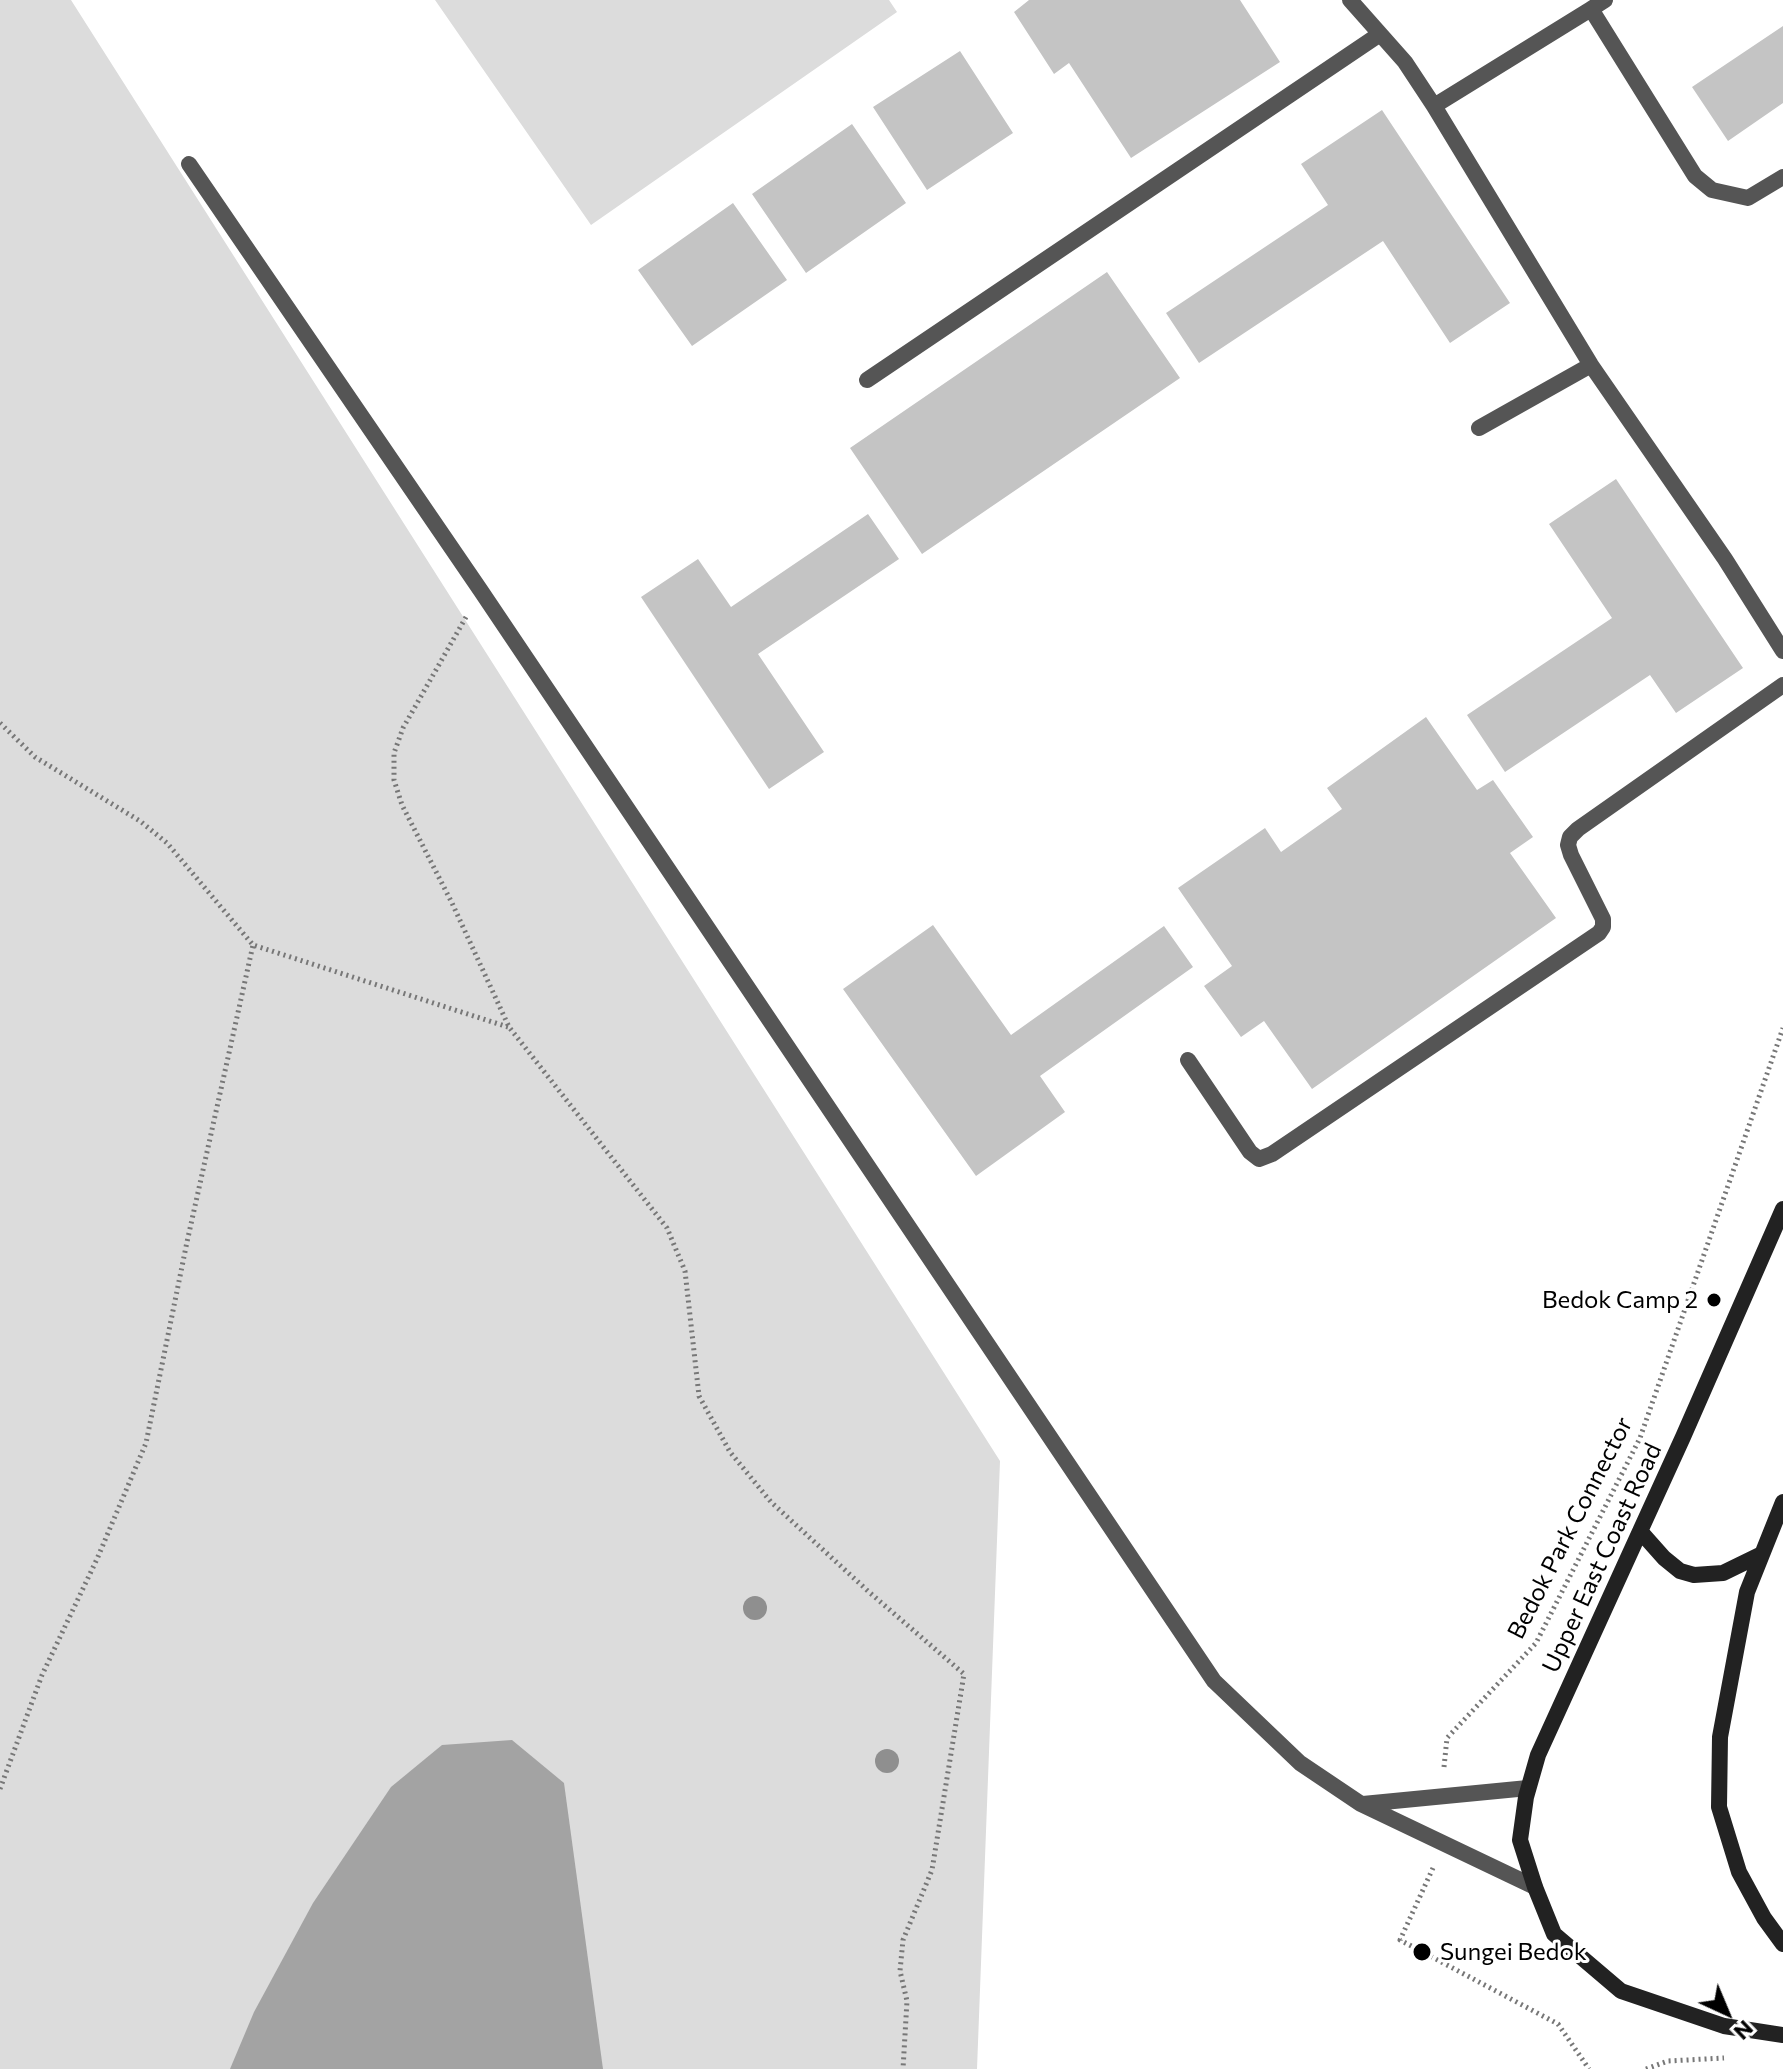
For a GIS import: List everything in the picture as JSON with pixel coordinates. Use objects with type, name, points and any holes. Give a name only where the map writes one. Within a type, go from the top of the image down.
[{"type":"main road","name":"Upper East Coast Road","points":[[1783,1209],[1538,1755],[1528,1788],[1520,1840],[1554,1934],[1621,1991],[1724,2026],[1783,2035]]},
{"type":"main road","points":[[1783,1502],[1747,1592],[1720,1737],[1719,1807],[1739,1872],[1764,1918],[1783,1944]]},
{"type":"main road","points":[[1640,1531],[1664,1558],[1680,1571],[1694,1575],[1723,1573],[1762,1554]]},
{"type":"lane","points":[[1350,0],[1405,62],[1591,365],[1725,559],[1783,651]]},
{"type":"lane","points":[[1434,106],[1598,4],[1695,176],[1712,190],[1748,198],[1783,177]]},
{"type":"lane","points":[[867,380],[1380,34]]},
{"type":"lane","points":[[189,164],[481,591],[1214,1681],[1300,1763],[1361,1804],[1535,1887]]},
{"type":"lane","points":[[1479,428],[1591,365]]},
{"type":"lane","points":[[1188,1060],[1250,1152],[1259,1159],[1272,1154],[1599,933],[1603,919],[1571,855],[1568,845],[1570,837],[1783,685]]},
{"type":"lane","points":[[1361,1804],[1528,1788]]},
{"type":"path","points":[[481,591],[403,728],[394,753],[394,780],[402,805],[452,903],[509,1027],[667,1228],[685,1271],[699,1396],[730,1452],[771,1502],[964,1674],[932,1870],[903,1940],[900,1971],[907,2001],[903,2069]]},
{"type":"path","points":[[0,723],[35,757],[140,821],[167,843],[253,945],[509,1027]]},
{"type":"path","points":[[0,1789],[42,1675],[97,1559],[146,1443],[253,945]]},
{"type":"path","name":"Bedok Park Connector","points":[[1442,1795],[1447,1738],[1536,1643],[1640,1438],[1783,1028]]},
{"type":"path","points":[[1437,1841],[1436,1862],[1400,1940],[1558,2024],[1589,2069]]},
{"type":"path","points":[[1646,2069],[1668,2061],[1735,2057]]},
{"type":"shaded area","points":[[0,0],[71,0],[1000,1461],[977,2069],[0,2069]]},
{"type":"shaded area","points":[[435,0],[889,0],[897,12],[591,225]]},
{"type":"shaded area","points":[[512,1740],[564,1783],[603,2069],[230,2069],[254,2012],[313,1903],[391,1787],[442,1745]]},
{"type":"building","points":[[1029,0],[1240,0],[1280,62],[1131,158],[1069,63],[1054,74],[1014,12]]},
{"type":"building","points":[[1783,26],[1783,103],[1728,141],[1692,87]]},
{"type":"building","points":[[960,51],[1013,133],[927,190],[873,107]]},
{"type":"building","points":[[1382,110],[1510,303],[1450,343],[1383,241],[1199,363],[1166,313],[1328,205],[1301,164]]},
{"type":"building","points":[[852,124],[906,203],[806,273],[752,194]]},
{"type":"building","points":[[733,203],[787,280],[692,346],[638,270]]},
{"type":"building","points":[[1107,272],[1180,378],[922,554],[850,448]]},
{"type":"building","points":[[1616,479],[1743,668],[1676,713],[1650,675],[1505,772],[1467,715],[1612,618],[1549,524]]},
{"type":"building","points":[[868,514],[899,559],[758,654],[824,752],[769,789],[641,597],[698,559],[731,607]]},
{"type":"building","points":[[1426,717],[1477,790],[1493,780],[1533,837],[1510,853],[1556,918],[1312,1089],[1264,1021],[1241,1037],[1204,986],[1232,966],[1178,888],[1265,828],[1281,852],[1342,809],[1327,788]]},
{"type":"building","points":[[933,925],[1011,1035],[1164,926],[1193,967],[1040,1076],[1065,1112],[976,1176],[843,989]]},
{"type":"place","name":"Bedok Camp 2","points":[[1714,1300]]},
{"type":"place","name":"Sungei Bedok","points":[[1422,1952]]}]
